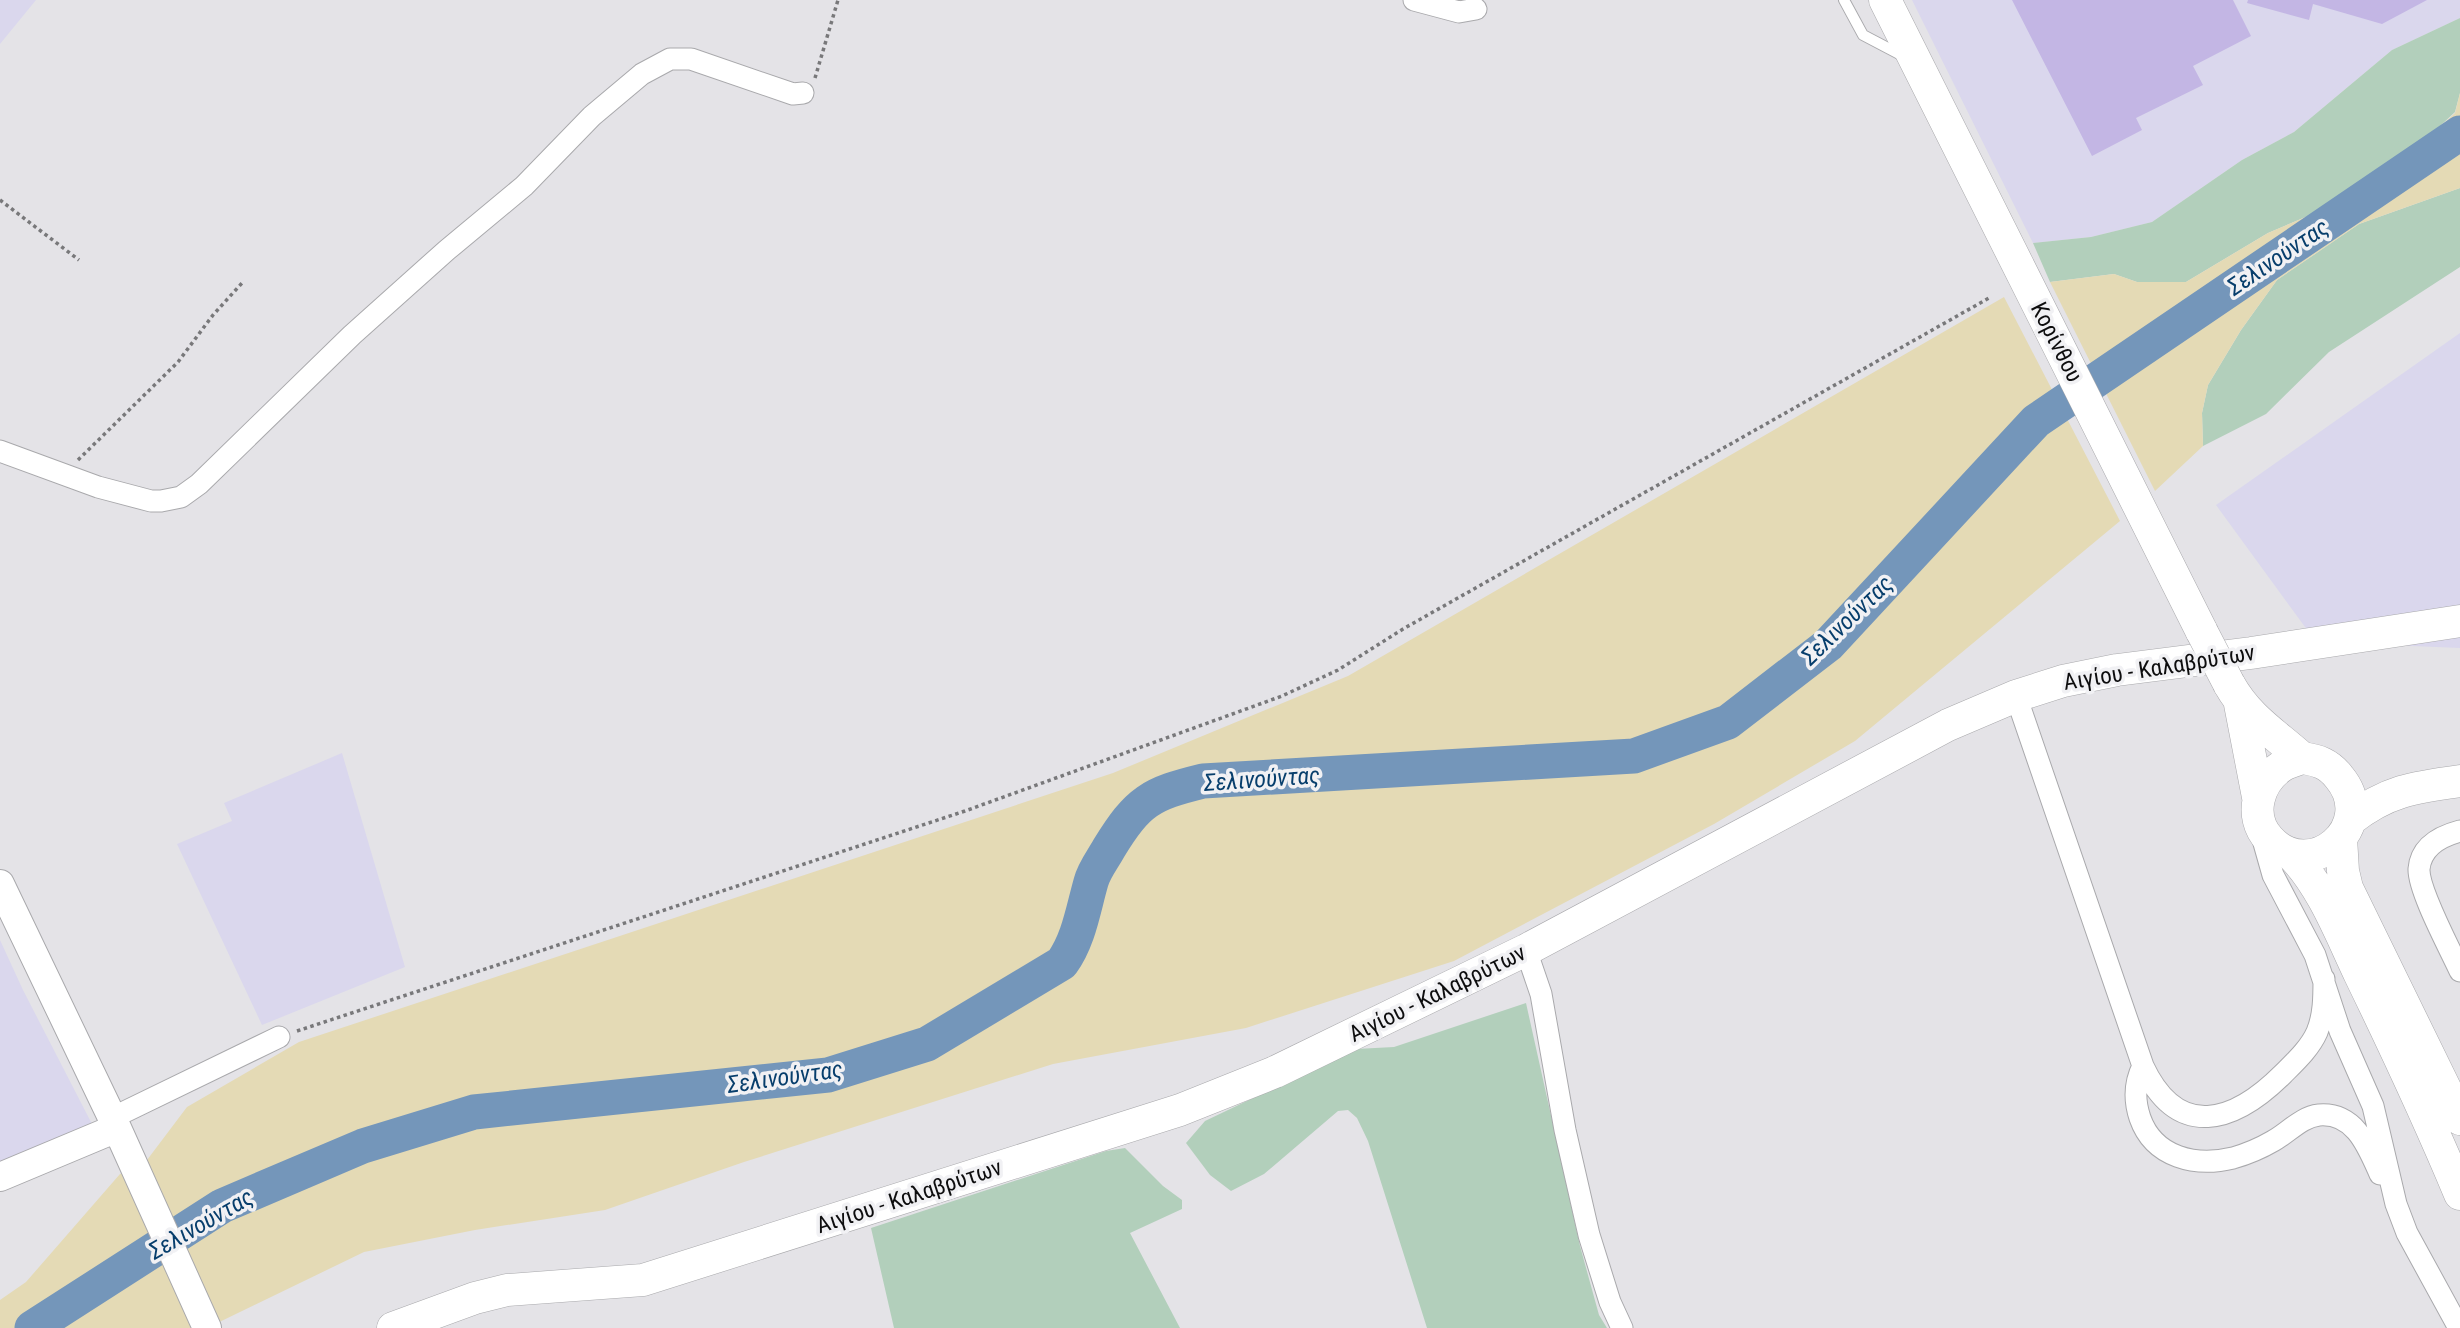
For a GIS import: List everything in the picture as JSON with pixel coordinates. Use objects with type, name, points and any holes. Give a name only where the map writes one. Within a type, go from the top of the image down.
[{"type":"main road","name":"Κορίνθου","points":[[1885,0],[2235,694]]},
{"type":"main road","name":"Αιγίου - Καλαβρύτων","points":[[393,1328],[475,1298],[507,1290],[643,1280],[1180,1110],[1275,1072],[1526,950],[1948,725],[2016,696],[2063,681],[2116,670],[2460,621]]},
{"type":"main road","points":[[2235,694],[2271,734],[2302,758]]},
{"type":"main road","points":[[2235,694],[2259,811],[2273,843],[2291,854],[2303,866],[2323,899],[2419,1099],[2460,1194]]},
{"type":"main road","points":[[2259,811],[2267,779],[2283,765],[2302,758],[2314,759],[2335,772],[2361,780],[2415,787]]},
{"type":"main road","points":[[2335,772],[2346,786],[2351,802],[2343,872],[2350,897],[2460,1119]]},
{"type":"main road","points":[[2291,854],[2305,856],[2331,848],[2346,829],[2381,799],[2415,787],[2460,781]]},
{"type":"main road","points":[[0,884],[115,1123],[207,1328]]},
{"type":"main road","points":[[0,1177],[115,1123]]},
{"type":"street","points":[[1414,0],[1459,12],[1476,9]]},
{"type":"street","points":[[0,451],[98,487],[151,501],[171,500],[191,491],[352,335],[524,186],[592,116],[642,74],[670,59],[691,59],[793,94],[803,93]]},
{"type":"street","points":[[2016,696],[2143,1066],[2152,1086],[2164,1101],[2179,1111],[2197,1116],[2215,1116],[2237,1110],[2271,1086],[2303,1054],[2316,1034],[2322,1016],[2324,979]]},
{"type":"street","points":[[2259,811],[2273,875],[2315,955],[2340,1031],[2373,1106],[2396,1204],[2407,1233]]},
{"type":"street","points":[[2460,831],[2442,836],[2427,848],[2419,869],[2424,890],[2460,971]]},
{"type":"street","points":[[1526,950],[1541,994],[1565,1130],[1589,1235],[1622,1328]]},
{"type":"street","points":[[115,1123],[279,1037]]},
{"type":"street","points":[[2143,1066],[2135,1090],[2136,1107],[2144,1129],[2158,1146],[2189,1161],[2206,1162],[2233,1158],[2275,1140],[2302,1121],[2320,1115],[2341,1119],[2355,1127],[2367,1143],[2407,1233],[2459,1328]]},
{"type":"lane","points":[[1844,0],[1863,35],[1917,64]]},
{"type":"path","points":[[803,93],[810,88],[819,71],[838,0]]},
{"type":"path","points":[[0,200],[79,260]]},
{"type":"path","points":[[64,474],[178,362],[213,315],[242,283]]},
{"type":"path","points":[[279,1037],[965,811],[1282,696],[1338,670],[1403,629],[1989,298]]},
{"type":"shaded area","points":[[0,0],[36,0],[0,44]]},
{"type":"shaded area","points":[[1912,0],[2460,0],[2460,18],[2392,50],[2294,132],[2242,160],[2152,222],[2091,237],[2033,243]]},
{"type":"shaded area","points":[[2460,333],[2460,648],[2316,642],[2216,505]]},
{"type":"shaded area","points":[[342,753],[405,967],[262,1025],[177,844],[232,821],[224,803]]},
{"type":"shaded area","points":[[0,940],[93,1126],[0,1168]]},
{"type":"green space","points":[[2460,18],[2460,93],[2455,112],[2423,142],[2327,208],[2268,233],[2186,282],[2137,282],[2114,274],[2050,282],[2033,243],[2091,237],[2152,222],[2242,160],[2294,132],[2392,50]]},
{"type":"green space","points":[[2460,188],[2460,267],[2329,352],[2266,414],[2203,446],[2202,413],[2208,385],[2241,330],[2277,280],[2359,224]]},
{"type":"green space","points":[[1526,1003],[1580,1246],[1599,1315],[1607,1328],[1427,1328],[1368,1141],[1357,1118],[1348,1110],[1338,1111],[1264,1174],[1231,1191],[1210,1175],[1186,1143],[1205,1121],[1356,1049],[1394,1047]]},
{"type":"green space","points":[[1125,1148],[1163,1186],[1182,1200],[1182,1209],[1130,1233],[1180,1328],[894,1328],[871,1228],[1106,1151]]},
{"type":"sand","points":[[2460,93],[2460,188],[2359,224],[2277,280],[2241,330],[2208,385],[2202,413],[2203,446],[2155,491],[2050,282],[2114,274],[2137,282],[2186,282],[2268,233],[2327,208],[2423,142],[2455,113]]},
{"type":"sand","points":[[2004,297],[2120,521],[1855,741],[1714,824],[1454,961],[1246,1028],[1053,1064],[744,1162],[605,1210],[475,1230],[364,1252],[207,1328],[0,1328],[0,1300],[26,1282],[120,1174],[147,1160],[187,1107],[299,1042],[1113,773],[1348,676]]},
{"type":"building","points":[[2012,0],[2233,0],[2251,36],[2193,66],[2203,85],[2136,118],[2142,130],[2092,156]]},
{"type":"building","points":[[2248,0],[2427,0],[2382,24],[2313,4],[2309,20],[2247,3]]},
{"type":"waterway","name":"Σελινούντας","points":[[32,1328],[222,1206],[363,1146],[474,1112],[828,1075],[927,1044],[1062,963],[1077,934],[1092,878],[1109,848],[1138,810],[1170,790],[1203,781],[1634,756],[1728,722],[1828,645],[2036,421],[2460,133]]}]
